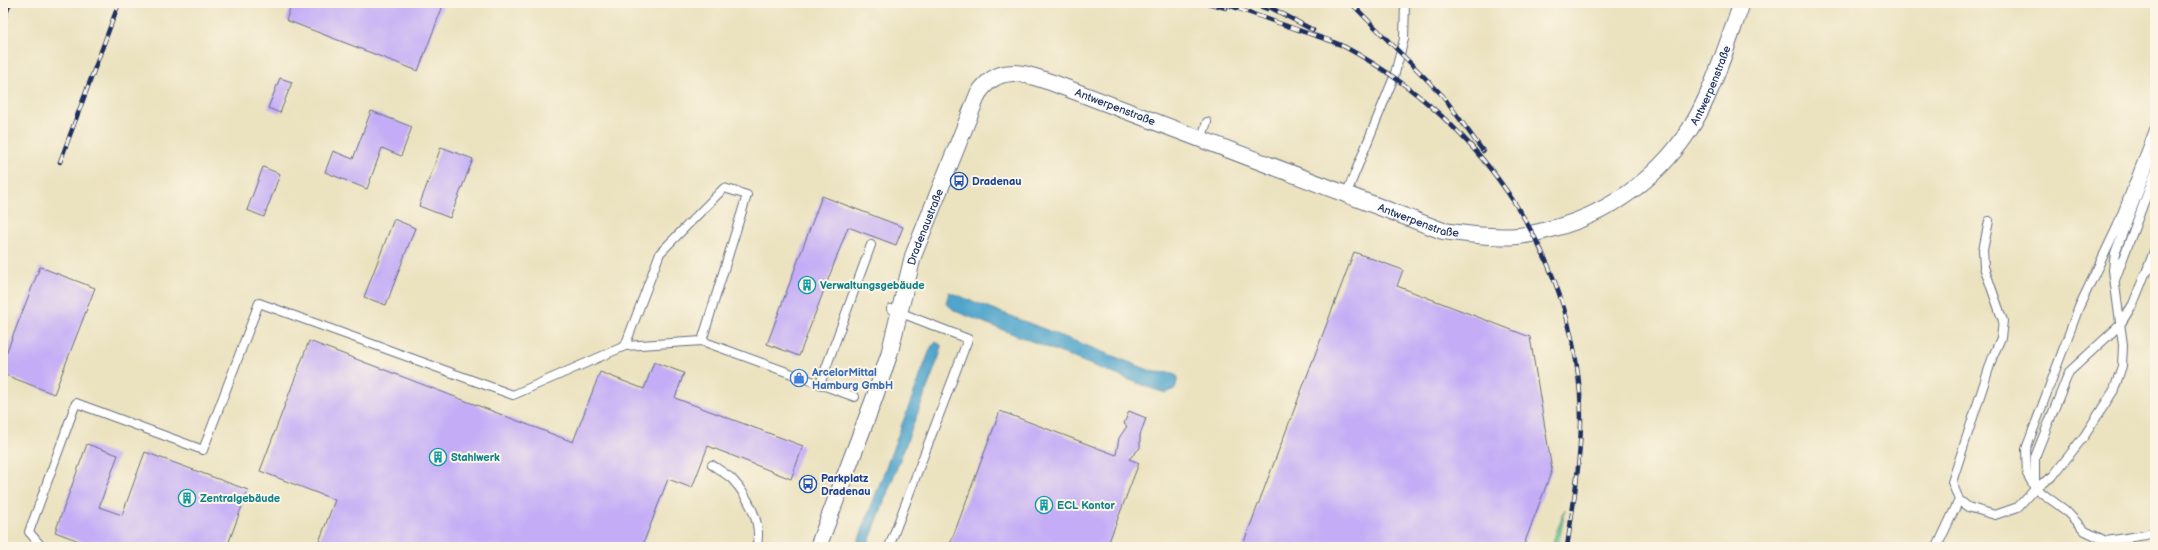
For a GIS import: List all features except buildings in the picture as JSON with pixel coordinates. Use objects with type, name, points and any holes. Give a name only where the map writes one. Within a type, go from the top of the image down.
[{"type":"street","name":"Antwerpenstraße","points":[[997,75],[1010,73],[1030,75],[1443,231],[1482,236],[1518,236],[1533,234],[1569,225],[1603,210],[1634,190],[1667,159],[1689,131],[1705,98],[1742,3]]},
{"type":"street","name":"Dradenaustraße","points":[[818,547],[874,400],[895,311],[913,256],[970,112],[983,85],[997,75]]},
{"type":"lane","points":[[1346,195],[1394,77],[1404,39],[1405,3]]},
{"type":"lane","points":[[1201,140],[1207,122]]},
{"type":"lane","points":[[2155,127],[2117,227],[2079,307],[2026,449],[2027,474],[2035,488],[2065,510],[2086,531],[2106,541],[2146,535],[2155,531]]},
{"type":"lane","points":[[1989,222],[1983,250],[1984,267],[2003,321],[2001,338],[1993,356],[1952,482],[1959,500],[1968,507],[1995,515],[2018,507],[2035,488],[2053,476],[2085,435],[2114,390],[2122,366],[2123,345],[2114,282],[2113,270],[2115,253],[2155,150]]},
{"type":"lane","points":[[2114,282],[2155,173]]},
{"type":"lane","points":[[625,346],[660,253],[724,188],[747,195],[702,341]]},
{"type":"lane","points":[[820,384],[871,245]]},
{"type":"lane","points":[[2035,488],[2034,457],[2069,372],[2120,325],[2133,304],[2155,248]]},
{"type":"lane","points":[[2145,274],[2155,264]]},
{"type":"lane","points":[[42,547],[29,532],[76,403],[203,450],[260,304],[513,395],[625,346],[702,341],[855,397]]},
{"type":"lane","points":[[889,547],[968,339],[895,311]]},
{"type":"lane","points":[[712,465],[732,479],[745,497],[755,517],[756,547]]},
{"type":"lane","points":[[1937,547],[1959,500]]},
{"type":"green space","points":[[1565,509],[1558,547],[1551,547]]},
{"type":"water","points":[[949,292],[1154,372],[1172,373],[1178,377],[1175,389],[1166,393],[1150,388],[955,311],[946,303]]},
{"type":"water","points":[[936,342],[941,345],[940,354],[867,547],[856,547],[931,347]]},
{"type":"railway","points":[[3,21],[10,3]]},
{"type":"railway","points":[[60,162],[119,3]]},
{"type":"railway","points":[[1207,3],[1226,8]]},
{"type":"railway","points":[[1222,3],[1345,47],[1395,78],[1440,115],[1481,157],[1515,204],[1543,254],[1564,308],[1577,365],[1581,424],[1576,486],[1567,547]]},
{"type":"railway","points":[[1251,3],[1267,9]]},
{"type":"railway","points":[[1262,3],[1313,30]]},
{"type":"railway","points":[[1351,3],[1443,96],[1483,151]]},
{"type":"place","name":"Dradenau","points":[[959,181]]},
{"type":"place","name":"Verwaltungsgebäude","points":[[807,285]]},
{"type":"place","name":"ArcelorMittal Hamburg GmbH","points":[[799,378]]},
{"type":"place","name":"Stahlwerk","points":[[438,457]]},
{"type":"place","name":"Parkplatz Dradenau","points":[[808,484]]},
{"type":"place","name":"Zentralgebäude","points":[[187,498]]},
{"type":"place","name":"ECL Kontor","points":[[1044,505]]}]
